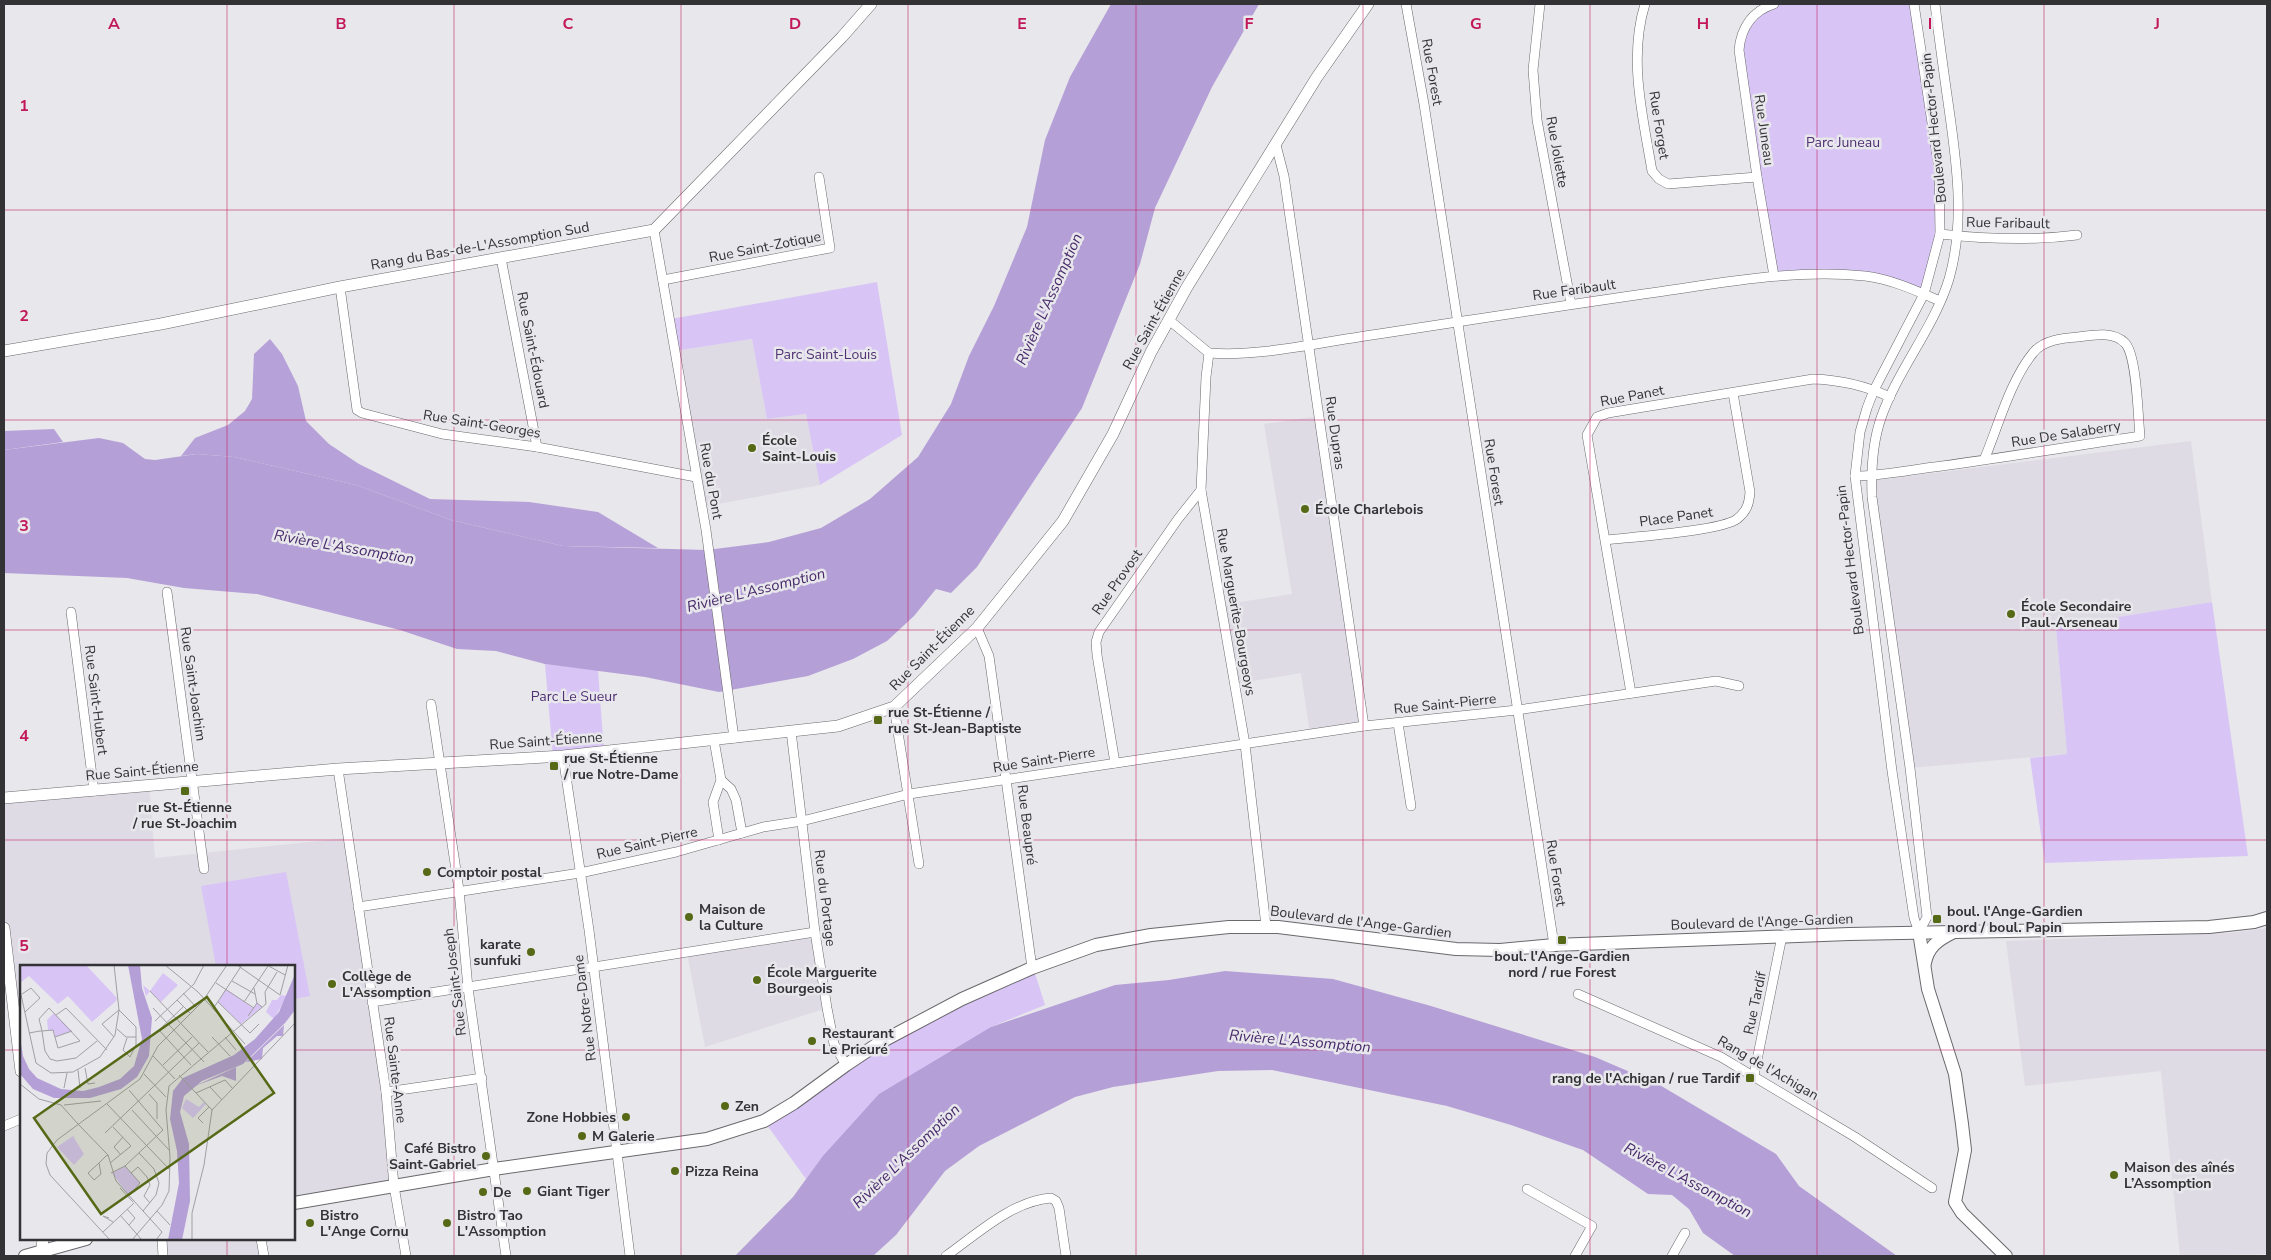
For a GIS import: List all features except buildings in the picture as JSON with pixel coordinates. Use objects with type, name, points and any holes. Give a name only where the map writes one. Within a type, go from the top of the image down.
[{"type":"main road","name":"Boulevard de l'Ange-Gardien","points":[[295,1203],[494,1169],[707,1139],[764,1121],[794,1103],[846,1065],[879,1044],[962,999],[1032,968],[1096,945],[1198,929],[1266,926],[1310,929],[1456,948],[1500,950],[1554,945],[1782,936],[2201,927],[2230,925],[2267,918]]},
{"type":"main road","name":"Boulevard Hector-Papin","points":[[1919,932],[1931,999],[1947,1043],[1955,1074],[1962,1124],[1965,1150],[1955,1197],[1957,1207],[2006,1256]]},
{"type":"main road","points":[[1924,965],[1927,954],[1934,944],[1956,932]]},
{"type":"main road","points":[[1893,933],[1910,942],[1924,965]]},
{"type":"main road","points":[[25,1256],[42,1249],[82,1240]]},
{"type":"street","points":[[654,230],[842,37],[871,4]]},
{"type":"street","name":"Rue Saint-Étienne","points":[[4,798],[338,769],[563,756],[838,726],[894,707],[977,628],[1063,521],[1113,434],[1137,379],[1169,320],[1222,230],[1318,77],[1368,4]]},
{"type":"street","name":"Rue Forest","points":[[1406,4],[1424,104],[1516,710],[1554,945]]},
{"type":"street","name":"Rue Joliette","points":[[1540,4],[1533,70],[1537,120],[1570,304]]},
{"type":"street","name":"Rue Forget","points":[[1645,4],[1638,42],[1638,76],[1639,94],[1652,171],[1658,179],[1668,184],[1757,177]]},
{"type":"street","name":"Rue Juneau","points":[[1774,4],[1762,8],[1752,16],[1743,30],[1739,50],[1757,177],[1774,276]]},
{"type":"street","name":"Boulevard Hector-Papin","points":[[1914,4],[1939,169],[1940,234],[1924,294],[1874,390],[1860,432],[1855,476],[1892,771],[1914,918],[1919,932]]},
{"type":"street","name":"Boulevard Hector-Papin","points":[[1919,932],[1927,917],[1910,768],[1873,506],[1871,476],[1875,440],[1890,397],[1940,301],[1950,275],[1957,236],[1958,188],[1954,147],[1934,4]]},
{"type":"street","name":"Rue Dupras","points":[[1276,145],[1284,176],[1364,726]]},
{"type":"street","name":"Rue Saint-Zotique","points":[[663,280],[830,248],[819,177]]},
{"type":"street","name":"Rang du Bas-de-L'Assomption Sud","points":[[4,351],[162,324],[340,287],[654,230]]},
{"type":"street","name":"Rue du Pont","points":[[654,230],[706,530],[734,738]]},
{"type":"street","name":"Rue Faribault","points":[[1940,234],[2042,239],[2077,235]]},
{"type":"street","name":"Rue Saint-Édouard","points":[[501,258],[537,447]]},
{"type":"street","name":"Rue Faribault","points":[[1209,353],[1228,354],[1308,344],[1570,304],[1774,276],[1828,274],[1867,276],[1905,286],[1940,301]]},
{"type":"street","name":"Rue Saint-Georges","points":[[340,287],[357,410],[362,413],[442,434],[537,447],[696,477]]},
{"type":"street","points":[[1169,320],[1209,353]]},
{"type":"street","name":"Rue De Salaberry","points":[[1855,476],[1871,476],[1984,460],[2140,436],[2132,358],[2125,344],[2103,334],[2049,342],[2034,351],[2013,388],[1984,460]]},
{"type":"street","name":"Rue Marguerite-Bourgeoys","points":[[1209,353],[1206,377],[1201,490],[1246,744],[1266,926]]},
{"type":"street","name":"Rue Panet","points":[[1631,693],[1587,435],[1596,417],[1608,413],[1813,379],[1838,380],[1874,390],[1890,397]]},
{"type":"street","name":"Place Panet","points":[[1606,540],[1718,526],[1737,518],[1746,510],[1749,505],[1750,492],[1733,393]]},
{"type":"street","name":"Rue Provost","points":[[1115,763],[1097,655],[1096,642],[1099,632],[1178,519],[1201,490]]},
{"type":"street","name":"Rue Saint-Joachim","points":[[166,592],[204,869]]},
{"type":"street","name":"Rue Saint-Hubert","points":[[71,612],[94,791]]},
{"type":"street","name":"Rue Beaupré","points":[[977,628],[989,656],[1032,968]]},
{"type":"street","name":"Rue Saint-Pierre","points":[[358,907],[580,872],[676,852],[763,827],[802,820],[908,794],[1364,726],[1516,710],[1716,680],[1739,686]]},
{"type":"street","name":"Rue Saint-Joseph","points":[[431,704],[459,890],[468,988],[506,1256]]},
{"type":"street","points":[[894,707],[919,864]]},
{"type":"street","points":[[1398,723],[1411,806]]},
{"type":"street","name":"Rue du Portage","points":[[791,731],[815,932],[834,1044],[846,1065]]},
{"type":"street","points":[[714,740],[721,780],[713,802],[719,840]]},
{"type":"street","name":"Rue Notre-Dame","points":[[563,756],[594,967],[630,1256]]},
{"type":"street","points":[[1892,771],[1910,768]]},
{"type":"street","name":"Rue Sainte-Anne","points":[[338,769],[386,1092],[394,1186],[406,1256]]},
{"type":"street","points":[[721,780],[731,789],[736,800],[742,833]]},
{"type":"street","points":[[4,928],[20,1063]]},
{"type":"street","points":[[372,1002],[815,932]]},
{"type":"street","name":"Rue Tardif","points":[[1754,1075],[1782,936]]},
{"type":"street","name":"Rang de l'Achigan","points":[[1578,994],[1722,1057],[1854,1137],[1932,1188]]},
{"type":"street","points":[[386,1092],[482,1078]]},
{"type":"street","points":[[4,1126],[20,1119]]},
{"type":"street","points":[[1527,1189],[1592,1226],[1575,1256]]},
{"type":"street","points":[[946,1256],[1000,1217],[1037,1200],[1051,1198],[1056,1201],[1059,1208],[1066,1256]]},
{"type":"street","points":[[1672,1256],[1685,1233]]},
{"type":"street","points":[[162,1240],[163,1256]]},
{"type":"street","points":[[261,1240],[264,1256]]},
{"type":"shaded area","points":[[270,339],[282,354],[298,386],[306,421],[329,444],[359,464],[430,499],[529,502],[598,512],[658,548],[563,546],[451,520],[356,485],[234,457],[197,454],[181,456],[195,438],[228,425],[245,411],[252,399],[254,354]]},
{"type":"shaded area","name":"École Saint-Louis","points":[[752,339],[767,419],[806,414],[820,485],[707,506],[696,477],[675,351]]},
{"type":"shaded area","name":"École Charlebois","points":[[1319,416],[1364,726],[1310,734],[1301,673],[1235,684],[1221,605],[1292,594],[1264,424]]},
{"type":"shaded area","points":[[54,429],[63,442],[4,450],[4,431]]},
{"type":"shaded area","name":"École Secondaire Paul-Arseneau","points":[[2191,441],[2212,602],[2056,627],[2067,754],[1910,768],[1870,481]]},
{"type":"shaded area","name":"Collège de L'Assomption","points":[[149,786],[155,858],[348,838],[394,1186],[295,1203],[295,965],[20,965],[20,1062],[4,926],[4,798]]},
{"type":"shaded area","points":[[2267,928],[2267,1254],[2180,1256],[2161,1071],[2025,1086],[2006,941],[2230,933]]},
{"type":"shaded area","name":"École Marguerite Bourgeois","points":[[815,932],[827,1008],[705,1047],[687,953]]},
{"type":"shaded area","points":[[162,1240],[261,1240],[264,1256],[163,1256]]},
{"type":"green space","name":"Parc Juneau","points":[[1773,4],[1914,4],[1934,134],[1940,234],[1924,294],[1867,276],[1774,276],[1739,58],[1752,16]]},
{"type":"green space","name":"Parc Saint-Louis","points":[[877,282],[902,435],[820,485],[806,414],[767,419],[752,339],[675,351],[671,319]]},
{"type":"green space","points":[[2212,602],[2248,856],[2045,863],[2030,758],[2067,754],[2056,627]]},
{"type":"green space","name":"Parc Le Sueur","points":[[545,664],[598,670],[604,752],[553,757]]},
{"type":"green space","points":[[286,872],[310,996],[295,999],[295,965],[216,965],[201,886]]},
{"type":"green space","points":[[1033,967],[1045,1005],[991,1027],[822,1157],[806,1179],[764,1121],[846,1065]]},
{"type":"water","name":"Rivière L'Assomption","points":[[1111,4],[1259,4],[1212,87],[1155,208],[1140,264],[1082,408],[977,567],[951,593],[936,589],[914,616],[887,641],[853,659],[808,676],[719,692],[645,677],[545,664],[496,651],[457,649],[400,630],[257,594],[184,588],[127,578],[4,573],[4,450],[99,438],[123,443],[145,459],[155,460],[197,454],[234,457],[356,485],[451,520],[563,546],[707,550],[769,542],[821,528],[870,499],[918,457],[951,404],[969,356],[994,306],[1027,227],[1045,140],[1070,77]]},
{"type":"water","name":"Rivière L'Assomption","points":[[1225,971],[1333,979],[1431,1006],[1595,1057],[1658,1084],[1776,1154],[1799,1186],[1897,1256],[1735,1256],[1703,1233],[1689,1209],[1672,1195],[1648,1194],[1583,1150],[1511,1125],[1447,1106],[1272,1070],[1218,1071],[1113,1087],[1075,1097],[979,1146],[945,1171],[896,1235],[873,1256],[735,1256],[793,1197],[822,1157],[879,1094],[991,1027],[1115,985],[1169,980]]},
{"type":"place","name":"École Saint-Louis","points":[[752,448]]},
{"type":"place","name":"École Charlebois","points":[[1305,509]]},
{"type":"place","name":"École Secondaire Paul-Arseneau","points":[[2011,614]]},
{"type":"place","name":"rue St-Étienne / rue St-Jean-Baptiste","points":[[878,720]]},
{"type":"place","name":"rue St-Étienne / rue Notre-Dame","points":[[554,766]]},
{"type":"place","name":"rue St-Étienne / rue St-Joachim","points":[[185,791]]},
{"type":"place","name":"Comptoir postal","points":[[427,872]]},
{"type":"place","name":"Maison de la Culture","points":[[689,917]]},
{"type":"place","name":"boul. l'Ange-Gardien nord / boul. Papin","points":[[1937,919]]},
{"type":"place","name":"boul. l'Ange-Gardien nord / rue Forest","points":[[1562,940]]},
{"type":"place","name":"karate sunfuki","points":[[531,952]]},
{"type":"place","name":"École Marguerite Bourgeois","points":[[757,980]]},
{"type":"place","name":"Collège de L'Assomption","points":[[332,984]]},
{"type":"place","name":"Restaurant Le Prieuré","points":[[812,1041]]},
{"type":"place","name":"rang de l'Achigan / rue Tardif","points":[[1750,1078]]},
{"type":"place","name":"Zen","points":[[725,1106]]},
{"type":"place","name":"Zone Hobbies","points":[[626,1117]]},
{"type":"place","name":"M Galerie","points":[[582,1136]]},
{"type":"place","name":"Café Bistro Saint-Gabriel","points":[[486,1156]]},
{"type":"place","name":"Pizza Reina","points":[[675,1171]]},
{"type":"place","name":"Maison des aînés L’Assomption","points":[[2114,1175]]},
{"type":"place","name":"Giant Tiger","points":[[527,1191]]},
{"type":"place","name":"De","points":[[483,1192]]},
{"type":"place","name":"Bistro L'Ange Cornu","points":[[310,1223]]},
{"type":"place","name":"Bistro Tao L'Assomption","points":[[447,1223]]}]
